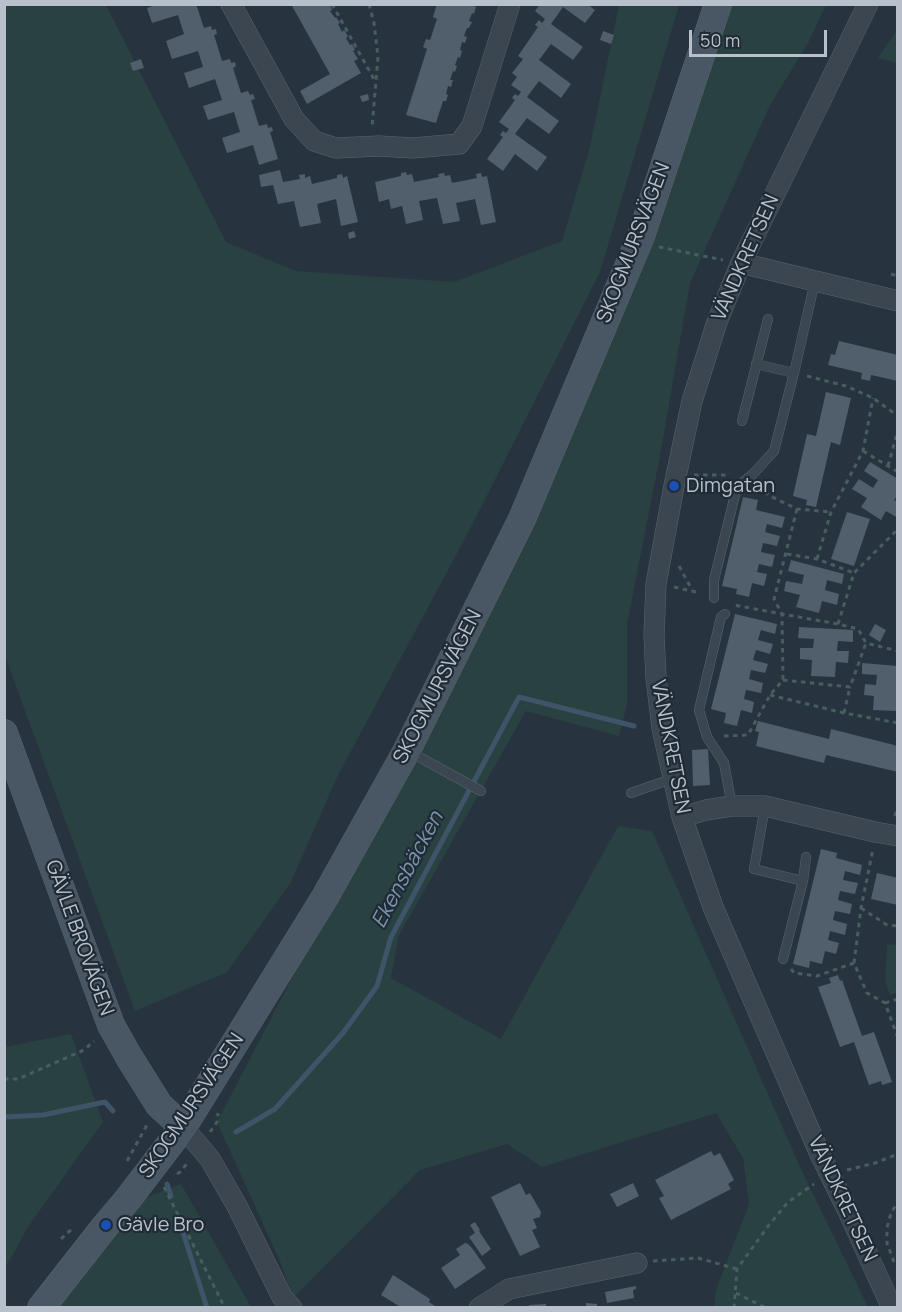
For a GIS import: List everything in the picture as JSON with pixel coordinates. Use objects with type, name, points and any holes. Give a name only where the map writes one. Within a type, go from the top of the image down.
[{"type":"street","points":[[231,4],[294,119],[314,141],[336,148],[379,146],[413,148],[459,144],[472,126],[510,4]]},
{"type":"street","name":"SKOGMURSVÄGEN","points":[[41,1308],[183,1127],[325,897],[406,752],[522,519],[636,247],[718,4]]},
{"type":"street","name":"VÄNDKRETSEN","points":[[868,4],[741,263],[717,322],[692,401],[677,472],[656,584],[654,635],[662,728],[682,817],[713,907],[819,1152],[892,1308]]},
{"type":"street","points":[[741,263],[897,301]]},
{"type":"street","name":"GÄVLE BROVÄGEN","points":[[4,733],[111,1025],[159,1105],[183,1127]]},
{"type":"street","points":[[682,817],[732,806],[765,806],[897,836]]},
{"type":"street","points":[[183,1127],[210,1159],[237,1206],[282,1297],[292,1308]]},
{"type":"street","points":[[479,1308],[509,1289],[637,1263]]},
{"type":"lane","points":[[714,598],[714,580],[737,487],[753,474],[774,451],[814,281]]},
{"type":"lane","points":[[742,421],[768,319]]},
{"type":"lane","points":[[756,363],[794,373]]},
{"type":"lane","points":[[725,614],[721,617],[699,710],[707,736],[724,763],[732,806]]},
{"type":"lane","points":[[406,752],[481,790]]},
{"type":"lane","points":[[631,793],[674,778]]},
{"type":"lane","points":[[765,806],[754,869],[803,881]]},
{"type":"lane","points":[[783,959],[803,881],[806,857]]},
{"type":"path","points":[[332,4],[375,82]]},
{"type":"path","points":[[369,4],[378,57],[371,148]]},
{"type":"path","points":[[657,247],[741,263]]},
{"type":"path","points":[[891,274],[897,276]]},
{"type":"path","points":[[794,373],[846,386],[873,398],[897,416]]},
{"type":"path","points":[[817,559],[831,512],[862,451],[873,398]]},
{"type":"path","points":[[888,466],[897,430]]},
{"type":"path","points":[[862,451],[897,472]]},
{"type":"path","points":[[677,472],[695,476],[753,474],[768,495],[797,509],[831,512]]},
{"type":"path","points":[[707,736],[748,735],[770,695],[783,680],[782,615],[774,599],[797,509]]},
{"type":"path","points":[[838,624],[854,573],[897,529]]},
{"type":"path","points":[[786,554],[817,559],[854,573]]},
{"type":"path","points":[[678,561],[679,568],[692,590]]},
{"type":"path","points":[[656,584],[692,590],[740,606],[858,629],[866,643],[897,651]]},
{"type":"path","points":[[844,713],[850,687],[866,643]]},
{"type":"path","points":[[783,680],[850,687]]},
{"type":"path","points":[[770,695],[897,723]]},
{"type":"path","points":[[871,859],[861,908],[855,963],[867,993],[885,1003],[897,1038]]},
{"type":"path","points":[[861,908],[887,924],[897,926]]},
{"type":"path","points":[[783,959],[794,973],[817,976],[855,963]]},
{"type":"path","points":[[885,1003],[897,999]]},
{"type":"path","points":[[4,1079],[18,1079],[84,1050],[111,1025]]},
{"type":"path","points":[[127,1161],[159,1105]]},
{"type":"path","points":[[847,1170],[875,1163],[897,1154]]},
{"type":"path","points":[[162,1182],[225,1308]]},
{"type":"path","points":[[734,1308],[737,1269],[768,1225],[788,1202],[819,1182]]},
{"type":"path","points":[[894,1262],[887,1243],[887,1228],[897,1202]]},
{"type":"path","points":[[637,1263],[698,1258],[737,1269]]},
{"type":"path","points":[[736,1293],[766,1308]]},
{"type":"green space","points":[[5,5],[106,5],[226,242],[296,271],[454,282],[562,241],[590,147],[619,5],[679,5],[600,272],[470,529],[337,777],[291,882],[227,972],[135,1011],[5,656]]},
{"type":"green space","points":[[728,5],[826,5],[808,43],[770,105],[690,283],[660,456],[627,624],[627,704],[619,736],[526,711],[399,935],[391,978],[501,1039],[618,826],[652,831],[800,1167],[868,1307],[714,1307],[716,1290],[749,1204],[743,1158],[716,1113],[542,1167],[507,1144],[420,1170],[293,1298],[280,1261],[217,1122],[516,552]]},
{"type":"green space","points":[[897,30],[897,63],[878,58]]},
{"type":"green space","points":[[887,944],[897,945],[897,993],[890,995],[885,980]]},
{"type":"green space","points":[[71,1034],[103,1122],[26,1230],[5,1266],[5,1047]]},
{"type":"green space","points":[[181,1184],[251,1307],[50,1308],[131,1203]]},
{"type":"building","points":[[158,4],[196,4],[204,28],[211,26],[212,30],[216,29],[217,34],[214,35],[222,61],[230,59],[231,63],[235,62],[236,66],[233,68],[241,93],[248,91],[250,95],[253,94],[255,99],[251,100],[259,126],[267,124],[268,128],[272,127],[273,131],[270,132],[278,159],[259,165],[253,145],[227,153],[222,138],[240,132],[234,112],[208,120],[203,106],[222,100],[215,79],[189,88],[184,73],[203,67],[198,51],[172,59],[166,41],[184,34],[178,15],[152,23],[147,8]]},
{"type":"building","points":[[291,4],[330,4],[332,10],[330,11],[340,23],[338,24],[342,32],[344,30],[348,36],[346,38],[355,50],[353,51],[358,59],[354,61],[361,73],[307,104],[300,91],[330,74]]},
{"type":"building","points":[[437,4],[475,4],[476,7],[469,21],[472,22],[464,36],[467,37],[465,43],[462,42],[460,58],[458,57],[455,72],[453,71],[450,80],[453,80],[451,87],[448,86],[446,94],[448,95],[446,101],[443,101],[436,123],[406,115],[427,49],[423,47],[426,39],[430,40],[437,19],[433,17]]},
{"type":"building","points":[[540,4],[587,4],[595,10],[585,23],[563,7],[551,24],[583,47],[573,60],[551,44],[539,60],[571,84],[561,98],[539,81],[527,97],[559,121],[549,134],[527,118],[515,134],[547,157],[537,171],[515,154],[503,171],[487,159],[503,137],[500,135],[509,129],[499,122],[515,100],[512,98],[521,92],[511,85],[517,77],[512,73],[523,59],[518,56],[538,27],[535,25],[539,20],[542,23],[545,19],[535,11]]},
{"type":"building","points":[[603,31],[614,35],[611,44],[600,40]]},
{"type":"building","points":[[141,59],[144,68],[133,71],[130,63]]},
{"type":"building","points":[[368,94],[369,100],[362,102],[360,96]]},
{"type":"building","points":[[280,170],[283,182],[300,179],[299,175],[305,174],[305,178],[310,176],[312,184],[337,178],[337,175],[342,174],[343,178],[347,176],[358,222],[341,226],[336,199],[317,204],[321,223],[300,227],[294,201],[278,204],[273,185],[261,187],[259,175]]},
{"type":"building","points":[[406,172],[407,175],[412,174],[414,182],[439,177],[438,174],[444,173],[445,176],[450,175],[452,183],[477,178],[476,174],[481,173],[482,177],[487,176],[496,222],[481,225],[475,199],[456,203],[460,221],[443,224],[437,198],[419,201],[423,220],[406,224],[402,206],[391,209],[389,199],[379,202],[375,182],[401,176],[401,173]]},
{"type":"building","points":[[354,231],[356,237],[349,239],[348,233]]},
{"type":"building","points":[[839,341],[898,355],[898,381],[871,375],[870,381],[861,379],[862,373],[828,365],[831,354],[835,355]]},
{"type":"building","points":[[826,392],[851,398],[840,445],[831,442],[816,507],[806,505],[807,500],[793,496],[807,434],[816,436]]},
{"type":"building","points":[[870,462],[898,479],[898,495],[894,500],[898,502],[898,518],[886,511],[881,520],[861,507],[867,498],[852,489],[859,479],[873,488],[878,480],[864,471]]},
{"type":"building","points":[[743,497],[758,500],[756,510],[785,517],[782,528],[767,524],[765,532],[780,536],[777,546],[763,543],[761,552],[775,555],[772,567],[759,564],[757,572],[767,574],[764,586],[752,583],[749,597],[736,594],[737,589],[722,586]]},
{"type":"building","points":[[847,512],[870,519],[854,566],[831,559]]},
{"type":"building","points":[[791,560],[844,574],[842,584],[827,580],[825,590],[839,594],[837,605],[822,601],[819,613],[796,607],[800,595],[784,591],[786,581],[802,584],[804,575],[788,571]]},
{"type":"building","points":[[735,614],[777,624],[775,634],[761,630],[758,640],[773,644],[770,654],[756,650],[753,660],[768,664],[765,673],[751,670],[749,679],[763,683],[761,693],[746,690],[744,699],[754,702],[752,713],[741,710],[737,726],[724,723],[726,713],[711,709]]},
{"type":"building","points":[[875,624],[886,630],[880,642],[869,635]]},
{"type":"building","points":[[799,627],[853,630],[853,642],[838,641],[837,651],[849,651],[848,663],[836,662],[835,677],[811,676],[812,660],[800,659],[800,648],[813,648],[814,639],[798,638]]},
{"type":"building","points":[[862,663],[898,666],[896,711],[873,710],[874,696],[864,695],[865,684],[876,685],[877,675],[862,674]]},
{"type":"building","points":[[758,721],[829,739],[831,729],[898,746],[898,772],[826,755],[824,763],[756,746],[759,732],[755,731]]},
{"type":"building","points":[[708,749],[710,785],[693,786],[692,750]]},
{"type":"building","points":[[821,849],[837,853],[836,858],[862,865],[860,875],[845,871],[843,880],[858,883],[855,894],[840,891],[838,900],[852,904],[850,914],[835,911],[833,920],[847,924],[845,935],[830,931],[828,940],[839,943],[836,954],[825,951],[822,964],[810,961],[809,968],[793,964]]},
{"type":"building","points":[[877,873],[898,878],[898,905],[871,899]]},
{"type":"building","points":[[838,975],[840,981],[842,980],[862,1036],[874,1032],[892,1082],[882,1085],[881,1081],[869,1085],[854,1042],[840,1047],[818,987],[831,983],[829,978]]},
{"type":"building","points":[[711,1151],[714,1156],[720,1153],[734,1180],[728,1184],[731,1189],[671,1220],[659,1198],[664,1196],[655,1180]]},
{"type":"building","points":[[520,1183],[526,1195],[530,1193],[541,1212],[540,1217],[533,1219],[537,1228],[532,1230],[540,1247],[520,1256],[491,1197]]},
{"type":"building","points":[[633,1183],[639,1196],[617,1207],[610,1194]]},
{"type":"building","points":[[475,1222],[491,1249],[482,1256],[469,1237],[475,1233],[470,1225]]},
{"type":"building","points":[[465,1243],[472,1248],[486,1268],[455,1289],[441,1268],[460,1255],[456,1249]]},
{"type":"building","points":[[393,1275],[430,1299],[429,1302],[438,1308],[402,1308],[381,1295]]},
{"type":"building","points":[[636,1286],[633,1290],[634,1298],[607,1303],[605,1292]]},
{"type":"building","points":[[586,1303],[597,1304],[597,1308],[586,1308]]},
{"type":"building","points":[[546,1304],[546,1308],[529,1308],[529,1305]]},
{"type":"waterway","name":"Ekensbäcken","points":[[236,1132],[275,1109],[343,1033],[377,986],[391,937],[519,697],[634,726]]},
{"type":"waterway","name":"Ekensbäcken","points":[[4,1117],[43,1115],[105,1102],[113,1111]]},
{"type":"waterway","points":[[167,1184],[171,1196]]},
{"type":"waterway","points":[[180,1223],[207,1308]]},
{"type":"place","name":"Dimgatan","points":[[674,486]]},
{"type":"place","name":"Gävle Bro","points":[[106,1225]]}]
